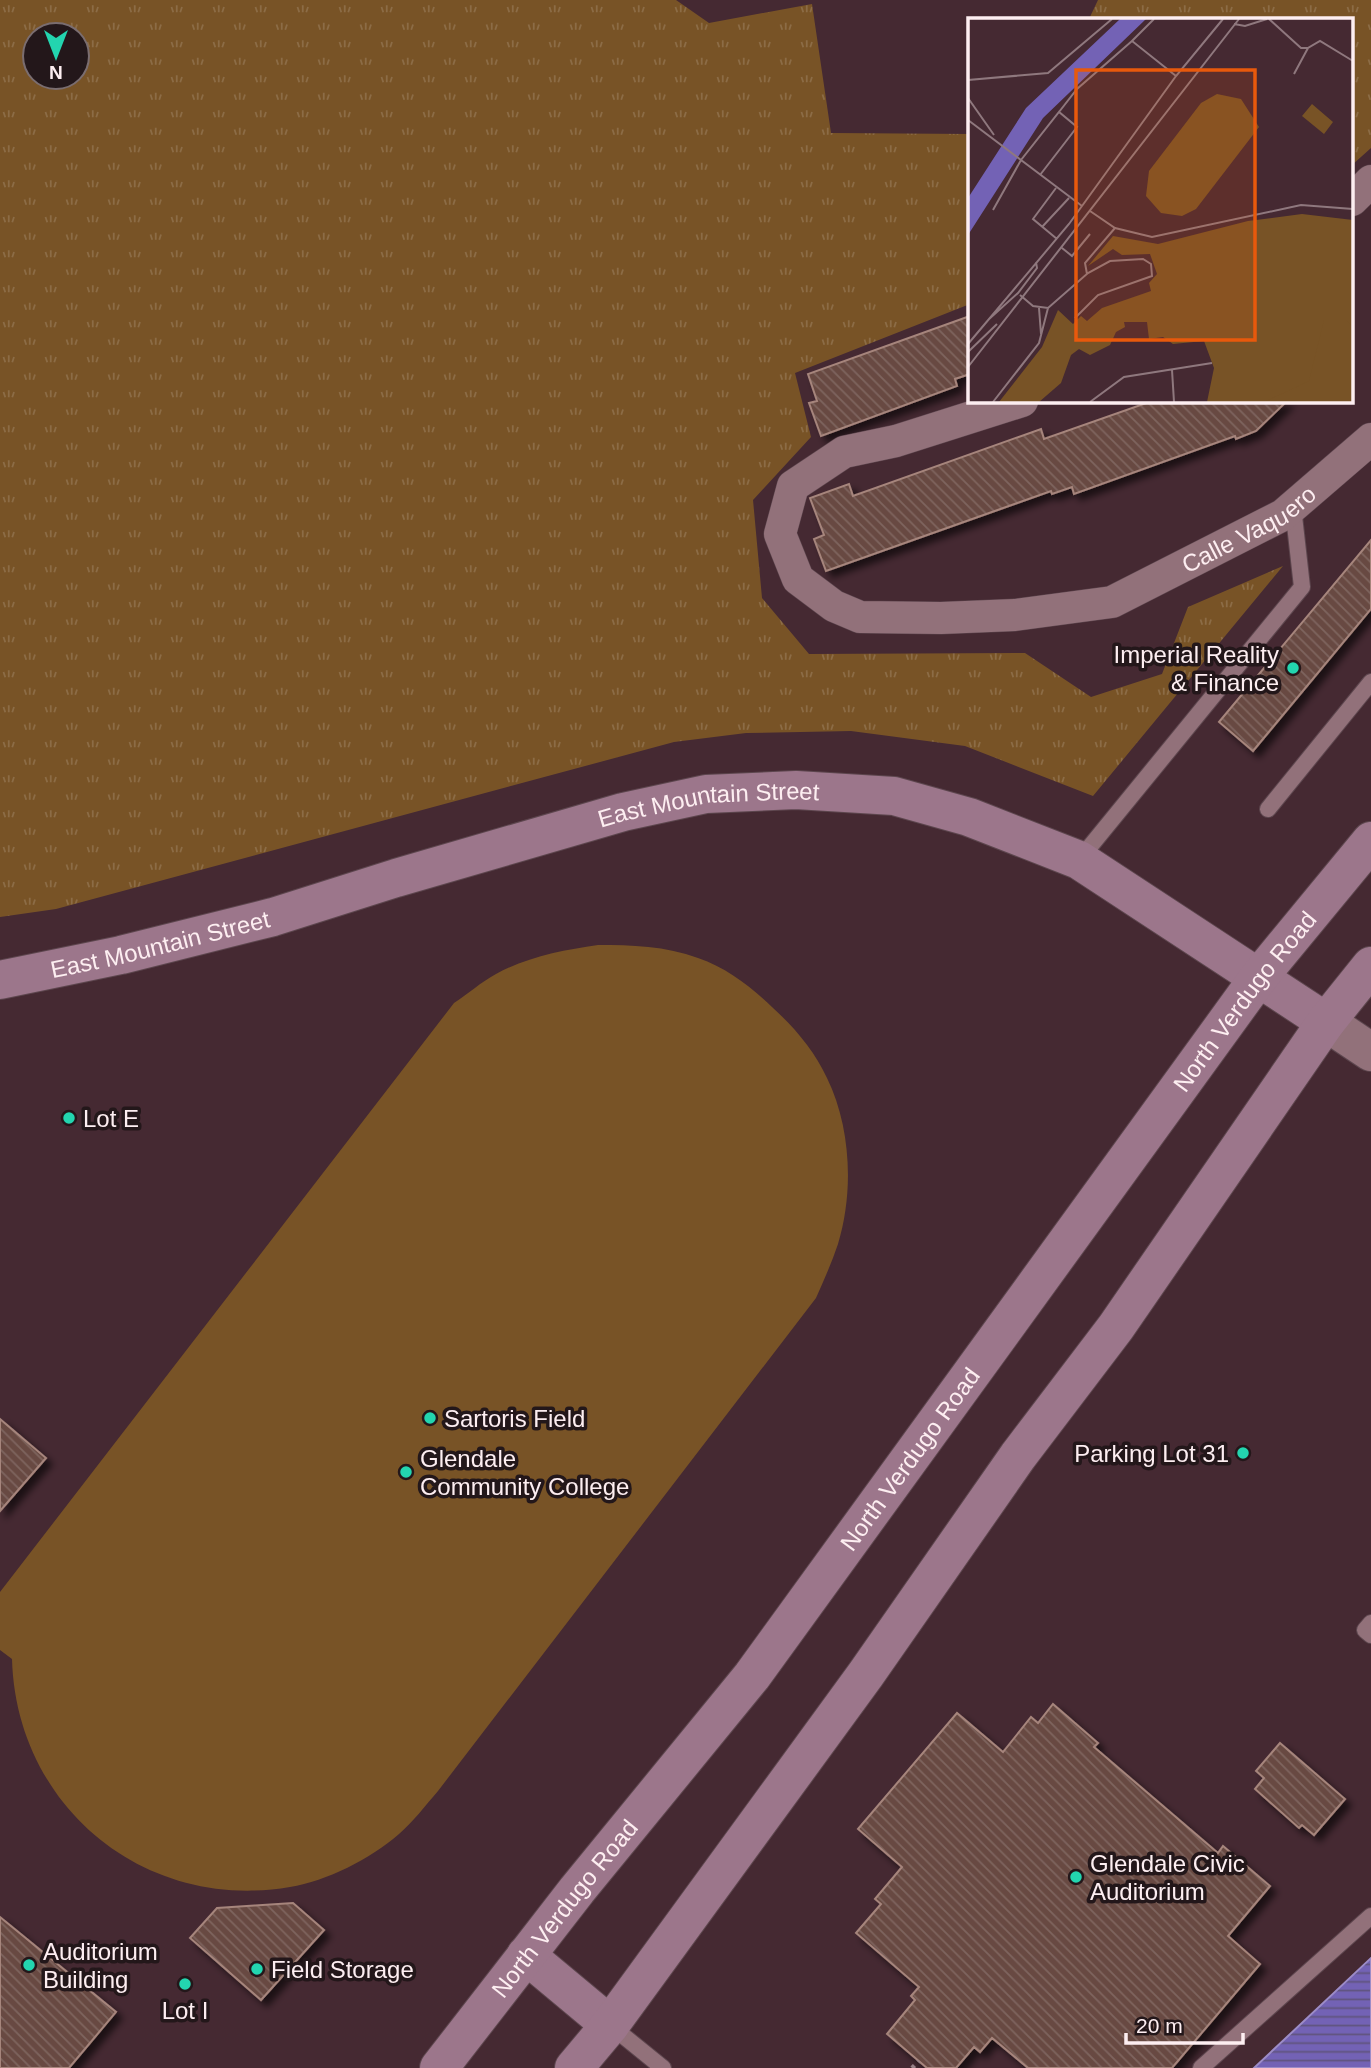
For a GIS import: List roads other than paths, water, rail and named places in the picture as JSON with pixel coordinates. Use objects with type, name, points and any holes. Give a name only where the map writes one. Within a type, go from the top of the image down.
[{"type":"main road","name":"East Mountain Street","points":[[0,980],[121,955],[273,917],[622,812],[706,794],[796,790],[894,796],[969,817],[1079,860],[1326,1022]]},
{"type":"main road","name":"North Verdugo Road","points":[[439,2068],[526,1955],[752,1676],[1259,977],[1371,841]]},
{"type":"main road","points":[[575,2068],[610,2025],[866,1674],[1018,1455],[1116,1326],[1326,1022],[1371,966]]},
{"type":"main road","points":[[526,1955],[610,2025]]},
{"type":"street","points":[[1354,199],[1371,181]]},
{"type":"street","name":"Calle Vaquero","points":[[1019,402],[896,441],[844,452],[793,486],[780,534],[798,579],[834,606],[860,617],[1015,615],[1112,602],[1283,514],[1371,439]]},
{"type":"street","name":"East Mountain Street","points":[[1326,1022],[1371,1052]]},
{"type":"lane","points":[[1079,860],[1302,587],[1293,507]]},
{"type":"lane","points":[[1268,809],[1371,682]]},
{"type":"lane","points":[[1371,1623],[1365,1630],[1371,1635]]},
{"type":"lane","points":[[1201,2068],[1371,1916]]},
{"type":"lane","points":[[610,2025],[663,2068]]},
{"type":"place","name":"Imperial Reality & Finance","points":[[1293,668]]},
{"type":"place","name":"Lot E","points":[[69,1118]]},
{"type":"place","name":"Sartoris Field","points":[[430,1418]]},
{"type":"place","name":"Parking Lot 31","points":[[1243,1453]]},
{"type":"place","name":"Glendale Community College","points":[[406,1472]]},
{"type":"place","name":"Glendale Civic Auditorium","points":[[1076,1877]]},
{"type":"place","name":"Auditorium Building","points":[[29,1965]]},
{"type":"place","name":"Field Storage","points":[[257,1969]]},
{"type":"place","name":"Lot I","points":[[185,1984]]}]
